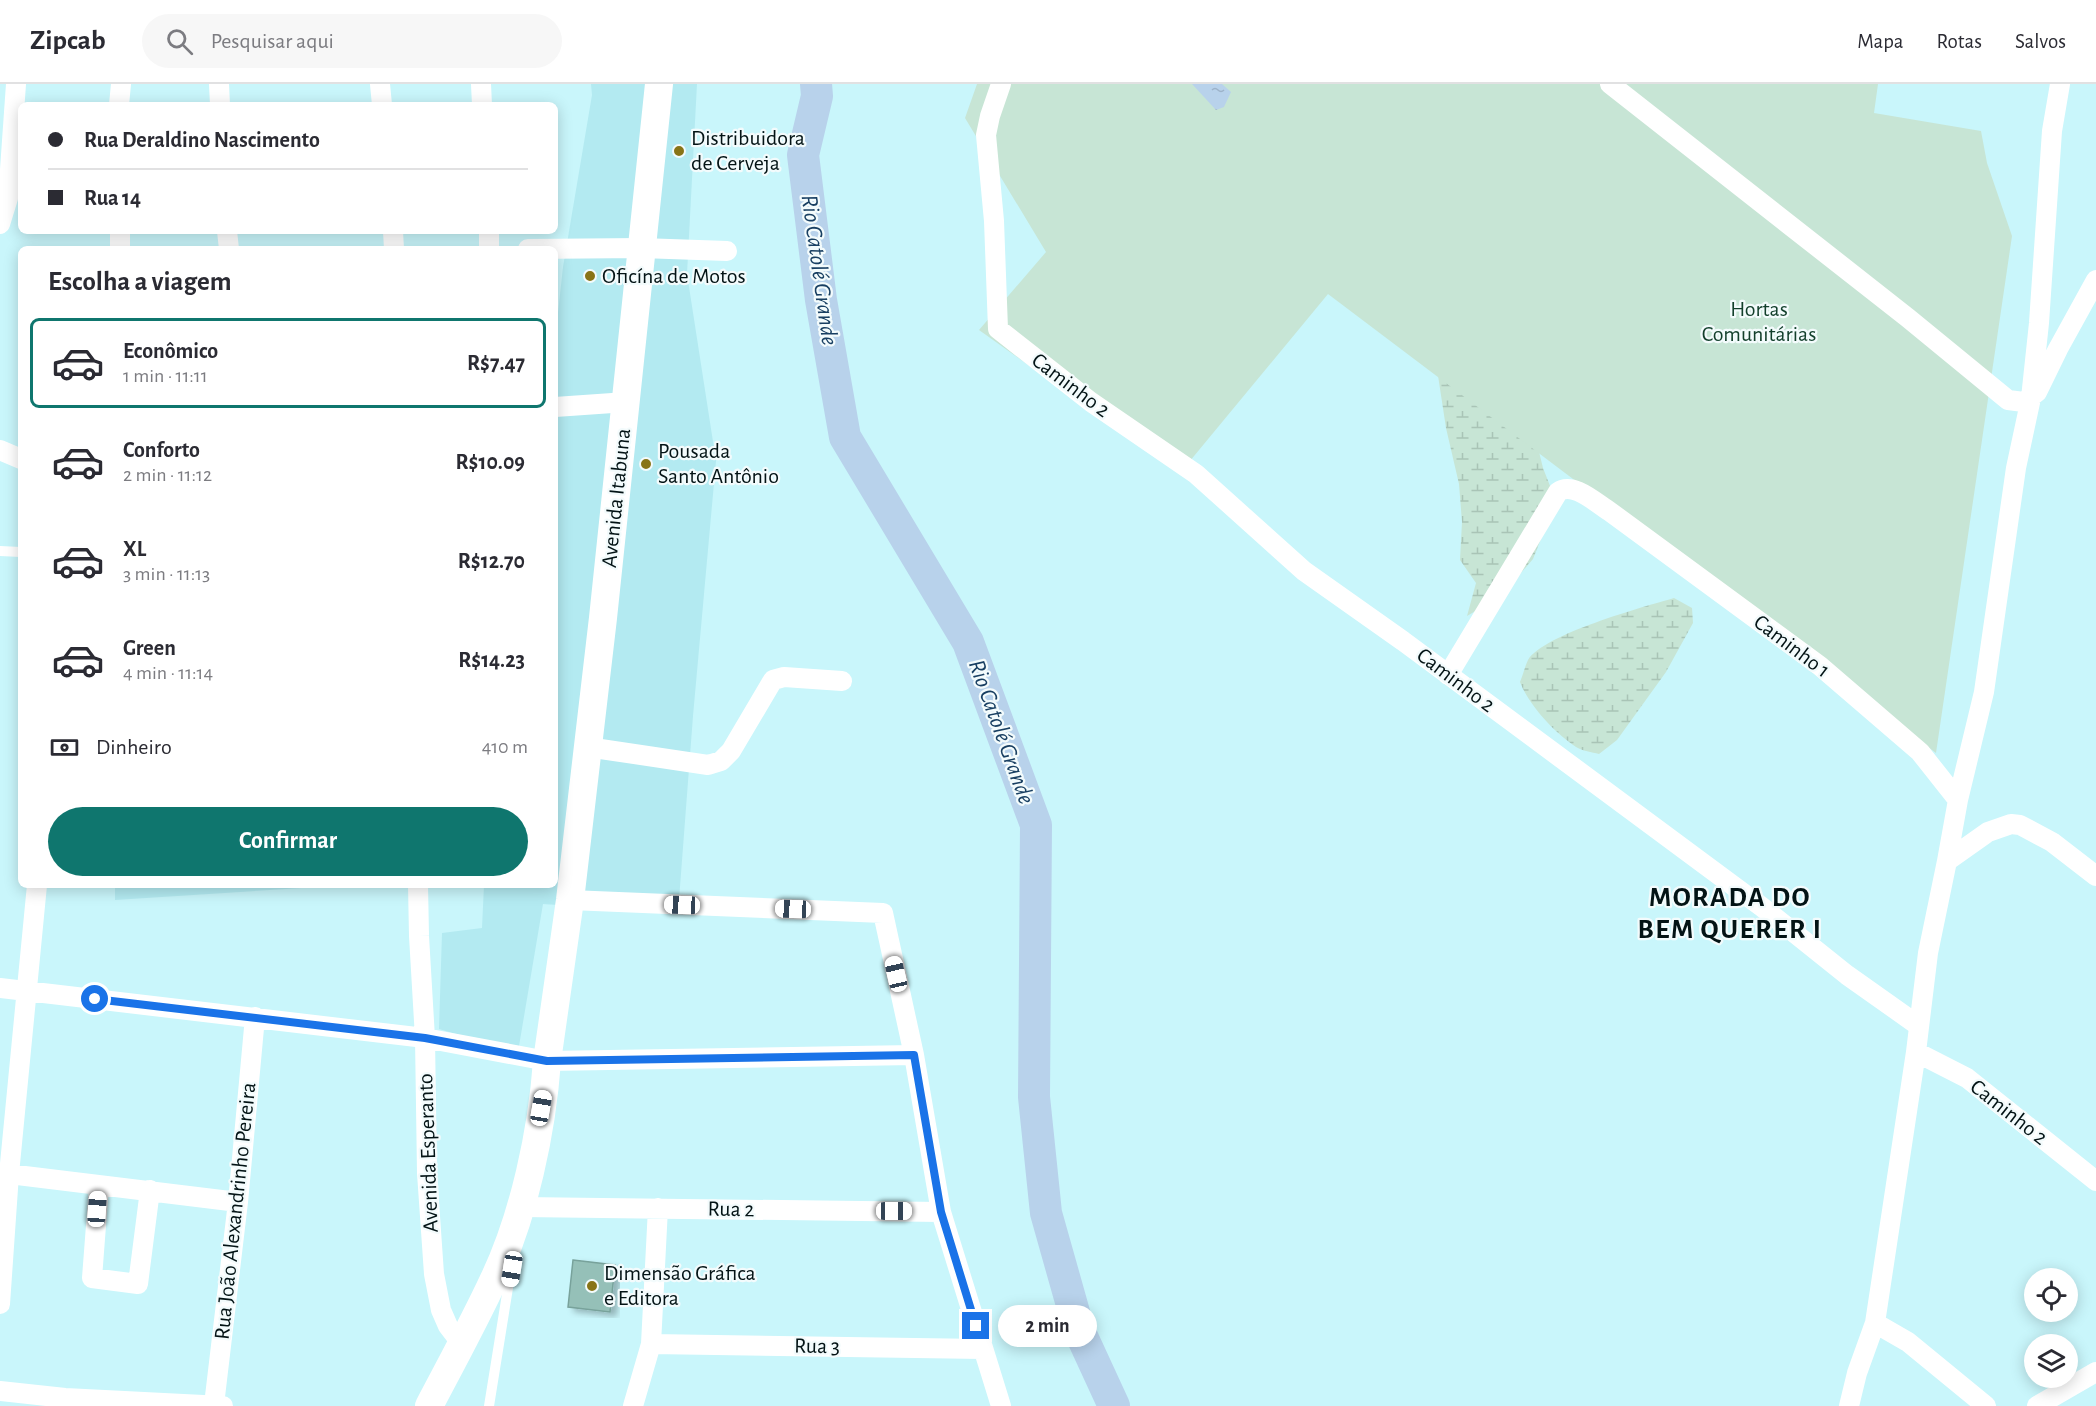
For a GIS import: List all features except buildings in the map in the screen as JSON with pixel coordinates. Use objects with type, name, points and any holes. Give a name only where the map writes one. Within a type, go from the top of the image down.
[{"type":"main road","name":"Avenida Itabuna","points":[[429,1406],[495,1278],[521,1207],[545,1087],[570,900],[627,402],[659,84]]},
{"type":"street","points":[[0,224],[14,200],[16,84]]},
{"type":"street","points":[[119,102],[121,84]]},
{"type":"street","points":[[219,84],[220,102]]},
{"type":"street","points":[[380,84],[382,102]]},
{"type":"street","points":[[481,84],[482,102]]},
{"type":"street","name":"Caminho 2","points":[[1001,84],[986,135],[994,221],[998,329],[1091,402],[1196,474],[1304,571],[1762,907],[1847,975],[1919,1026]]},
{"type":"street","points":[[1610,84],[1908,318],[2008,400],[2024,402],[2037,392],[2096,280]]},
{"type":"street","points":[[1849,1406],[1857,1373],[1875,1323],[1916,1052],[1928,953],[1958,800],[1984,692],[2016,468],[2031,398],[2039,323],[2052,131],[2060,84]]},
{"type":"street","points":[[558,249],[641,248],[727,251]]},
{"type":"street","points":[[558,407],[627,402]]},
{"type":"street","points":[[0,450],[18,458]]},
{"type":"street","name":"Caminho 1","points":[[1448,675],[1558,492],[1567,489],[1575,490],[1609,511],[1820,666],[1920,752],[1958,800]]},
{"type":"street","points":[[587,747],[708,765],[721,761],[730,751],[773,680],[784,676],[842,681]]},
{"type":"street","points":[[1947,861],[1988,832],[2011,824],[2020,825],[2052,842],[2096,876]]},
{"type":"street","points":[[0,1304],[5,1174],[27,991],[36,888]]},
{"type":"street","name":"Avenida Esperanto","points":[[418,888],[428,1173],[434,1274],[441,1310],[448,1326],[461,1342]]},
{"type":"street","points":[[570,900],[883,913],[914,1055],[941,1212],[1001,1406]]},
{"type":"street","points":[[0,988],[425,1038],[547,1061],[914,1055]]},
{"type":"street","name":"Rua João Alexandrinho Pereira","points":[[218,1406],[255,1017]]},
{"type":"street","name":"Caminho 2","points":[[1916,1052],[1966,1078],[2096,1181]]},
{"type":"street","points":[[5,1174],[238,1202]]},
{"type":"street","points":[[99,1186],[92,1278],[138,1284],[150,1190]]},
{"type":"street","name":"Rua 2","points":[[521,1207],[941,1212]]},
{"type":"street","points":[[633,1406],[651,1344],[658,1208]]},
{"type":"street","points":[[1875,1323],[1908,1342],[1986,1406]]},
{"type":"street","name":"Rua 3","points":[[651,1344],[983,1348]]},
{"type":"street","points":[[2037,1406],[2096,1372]]},
{"type":"street","points":[[0,1392],[64,1402],[218,1406]]},
{"type":"lane","points":[[0,550],[18,552]]},
{"type":"lane","points":[[489,1406],[521,1207]]},
{"type":"shaded area","points":[[591,84],[697,84],[687,274],[716,461],[678,913],[543,904],[518,1052],[439,1029],[442,933],[482,928],[484,888],[558,888],[558,313],[563,267],[592,95]]},
{"type":"shaded area","points":[[115,888],[302,888],[115,900]]},
{"type":"green space","name":"Hortas Comunitárias","points":[[977,84],[1878,84],[1874,113],[1981,131],[1987,163],[2012,236],[1936,753],[1328,294],[1180,473],[979,330],[1046,252],[965,118]]},
{"type":"green space","points":[[1437,369],[1529,411],[1543,468],[1556,501],[1533,559],[1501,596],[1467,616],[1476,583],[1460,560],[1462,522],[1459,484],[1446,428]]},
{"type":"green space","points":[[1674,598],[1692,608],[1693,623],[1666,672],[1617,740],[1599,754],[1576,747],[1544,718],[1524,691],[1520,682],[1528,660],[1538,650],[1573,631]]},
{"type":"water","points":[[1192,84],[1222,84],[1231,92],[1224,107],[1216,110]]},
{"type":"waterway","name":"Rio Catolé Grande","points":[[816,84],[817,96],[803,155],[821,300],[845,437],[968,642],[1036,825],[1034,1097],[1046,1213],[1079,1330],[1114,1406]]},
{"type":"place","name":"Distribuidora de Cerveja","points":[[679,151]]},
{"type":"place","name":"Oficína de Motos","points":[[590,276]]},
{"type":"place","name":"Pousada Santo Antônio","points":[[646,464]]},
{"type":"place","name":"Dimensão Gráfica e Editora","points":[[592,1286]]},
{"type":"district","name":"MORADA DO BEM QUERER I","points":[[1730,914]]},
{"type":"route","points":[[95,999],[425,1038],[547,1061],[914,1055],[941,1212],[976,1326]]}]
